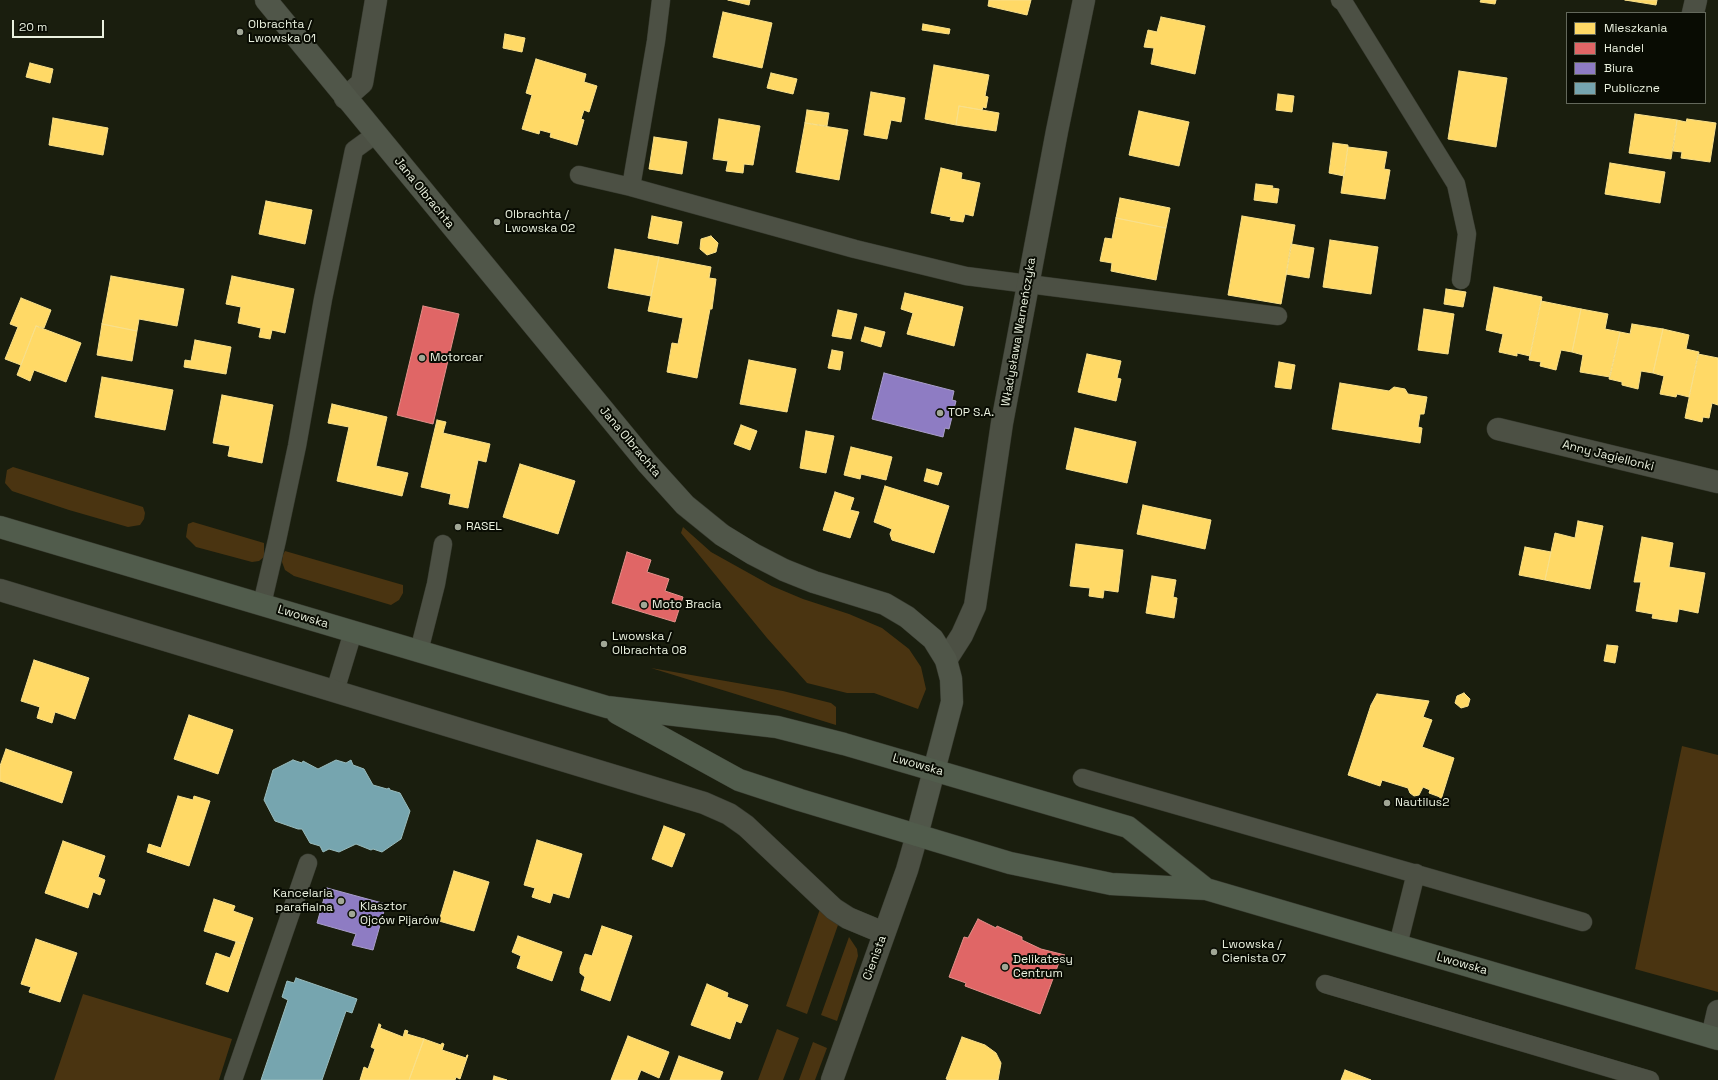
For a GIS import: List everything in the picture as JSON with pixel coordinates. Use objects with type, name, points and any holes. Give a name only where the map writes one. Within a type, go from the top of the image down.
[{"type":"main road","name":"Lwowska","points":[[0,527],[607,707],[777,726],[844,744],[1128,827],[1206,889]]},
{"type":"main road","name":"Lwowska","points":[[607,707],[739,780],[800,800],[1010,863],[1111,884],[1206,889],[1715,1038]]},
{"type":"street","name":"Jana Olbrachta","points":[[266,0],[345,98],[647,463],[685,505],[722,535],[752,554],[814,582],[885,604],[907,617],[933,639],[946,660],[951,679],[952,702],[917,835]]},
{"type":"street","points":[[345,98],[362,84],[376,0]]},
{"type":"street","name":"Władysława Warneńczyka","points":[[946,660],[962,634],[975,606],[1002,422],[1056,131],[1084,0]]},
{"type":"street","points":[[1693,12],[1696,0]]},
{"type":"street","name":"Anny Jagiellonki","points":[[1498,429],[1718,482]]},
{"type":"street","points":[[0,590],[689,798],[729,814],[746,826],[834,909],[848,918],[884,933]]},
{"type":"street","name":"Cienista","points":[[832,1080],[913,852],[917,835]]},
{"type":"street","points":[[1715,1038],[1718,1011]]},
{"type":"lane","points":[[631,187],[656,41],[661,0]]},
{"type":"lane","points":[[1340,0],[1344,3],[1456,184],[1467,234],[1461,280]]},
{"type":"lane","points":[[262,604],[278,540],[297,446],[323,299],[354,150],[376,134]]},
{"type":"lane","points":[[579,175],[631,187],[848,247],[956,274],[1278,316]]},
{"type":"lane","points":[[419,651],[436,584],[443,544]]},
{"type":"lane","points":[[335,691],[353,632]]},
{"type":"lane","points":[[1082,778],[1583,922]]},
{"type":"lane","points":[[233,1080],[308,863]]},
{"type":"lane","points":[[1398,945],[1416,873]]},
{"type":"lane","points":[[1325,984],[1650,1080]]},
{"type":"shaded area","points":[[13,467],[143,507],[145,513],[144,519],[140,525],[128,527],[69,510],[12,491],[5,483],[7,470]]},
{"type":"shaded area","points":[[193,522],[264,543],[264,557],[259,561],[252,562],[196,547],[186,537],[188,524]]},
{"type":"shaded area","points":[[683,527],[711,552],[772,586],[803,599],[849,614],[882,628],[909,649],[921,667],[926,689],[918,709],[874,693],[847,693],[807,683],[767,638],[681,533]]},
{"type":"shaded area","points":[[285,551],[403,585],[403,593],[399,600],[391,605],[294,576],[285,570],[282,562]]},
{"type":"shaded area","points":[[651,668],[783,691],[831,703],[836,707],[836,725]]},
{"type":"shaded area","points":[[1682,746],[1718,755],[1718,992],[1635,969]]},
{"type":"shaded area","points":[[820,909],[838,925],[807,1014],[786,1006]]},
{"type":"shaded area","points":[[849,937],[857,949],[858,956],[837,1021],[821,1015]]},
{"type":"shaded area","points":[[83,994],[232,1039],[219,1080],[54,1080]]},
{"type":"shaded area","points":[[777,1029],[799,1038],[783,1080],[758,1080]]},
{"type":"shaded area","points":[[813,1042],[827,1048],[815,1080],[799,1080]]},
{"type":"building: Mieszkania","points":[[728,0],[750,0],[749,5]]},
{"type":"building: Mieszkania","points":[[989,0],[1031,0],[1027,15],[988,6]]},
{"type":"building: Mieszkania","points":[[1481,0],[1496,0],[1495,4],[1480,2]]},
{"type":"building: Mieszkania","points":[[1625,0],[1657,0],[1656,5]]},
{"type":"building: Mieszkania","points":[[723,12],[772,23],[762,68],[713,57]]},
{"type":"building: Mieszkania","points":[[1161,17],[1205,26],[1195,74],[1151,64],[1154,48],[1144,47],[1148,30],[1157,32]]},
{"type":"building: Mieszkania","points":[[923,24],[950,29],[949,34],[922,30]]},
{"type":"building: Mieszkania","points":[[505,34],[525,38],[522,52],[503,48]]},
{"type":"building: Mieszkania","points":[[536,59],[586,74],[584,82],[597,86],[589,112],[584,110],[581,119],[584,120],[577,145],[550,137],[551,133],[540,130],[539,134],[522,129],[532,95],[526,93]]},
{"type":"building: Mieszkania","points":[[30,63],[53,69],[50,83],[26,77]]},
{"type":"building: Mieszkania","points":[[934,65],[989,75],[985,96],[988,97],[986,108],[983,107],[982,110],[959,106],[956,125],[925,119]]},
{"type":"building: Mieszkania","points":[[1459,71],[1507,78],[1496,147],[1448,139]]},
{"type":"building: Mieszkania","points":[[771,73],[797,79],[793,94],[767,88]]},
{"type":"building: Mieszkania","points":[[871,92],[905,98],[901,122],[891,120],[887,139],[864,135]]},
{"type":"building: Mieszkania","points":[[1278,94],[1294,96],[1292,112],[1276,110]]},
{"type":"building: Mieszkania","points":[[959,106],[999,113],[996,131],[956,125]]},
{"type":"building: Mieszkania","points":[[807,110],[829,113],[827,126],[805,123]]},
{"type":"building: Mieszkania","points":[[1139,111],[1189,122],[1179,166],[1129,155]]},
{"type":"building: Mieszkania","points":[[1635,114],[1677,120],[1671,159],[1629,153]]},
{"type":"building: Mieszkania","points":[[53,118],[108,128],[103,155],[49,145]]},
{"type":"building: Mieszkania","points":[[719,119],[760,126],[753,165],[744,164],[743,173],[726,171],[728,161],[713,159]]},
{"type":"building: Mieszkania","points":[[1687,119],[1716,123],[1710,162],[1681,158],[1682,152],[1673,151],[1677,120],[1686,122]]},
{"type":"building: Mieszkania","points":[[805,123],[848,130],[839,180],[796,172]]},
{"type":"building: Mieszkania","points":[[654,137],[687,142],[682,174],[649,169]]},
{"type":"building: Mieszkania","points":[[1333,143],[1348,145],[1344,176],[1329,173]]},
{"type":"building: Mieszkania","points":[[1348,147],[1387,152],[1384,169],[1390,170],[1385,199],[1341,193]]},
{"type":"building: Mieszkania","points":[[1610,163],[1665,172],[1660,203],[1605,194]]},
{"type":"building: Mieszkania","points":[[941,168],[962,173],[961,179],[980,183],[973,216],[965,214],[963,222],[950,220],[951,217],[931,213]]},
{"type":"building: Mieszkania","points":[[1256,184],[1273,186],[1272,188],[1279,189],[1277,203],[1254,200]]},
{"type":"building: Mieszkania","points":[[1120,198],[1170,208],[1166,228],[1116,218]]},
{"type":"building: Mieszkania","points":[[266,201],[312,210],[305,244],[259,234]]},
{"type":"building: Mieszkania","points":[[652,216],[682,222],[678,244],[648,238]]},
{"type":"building: Mieszkania","points":[[1242,216],[1295,225],[1281,304],[1228,295]]},
{"type":"building: Mieszkania","points":[[1116,218],[1166,228],[1156,280],[1111,271],[1112,263],[1100,261],[1105,238],[1112,239]]},
{"type":"building: Mieszkania","points":[[711,236],[718,243],[716,252],[707,255],[700,249],[701,239]]},
{"type":"building: Mieszkania","points":[[1330,240],[1378,247],[1371,294],[1323,287]]},
{"type":"building: Mieszkania","points":[[1291,244],[1314,248],[1309,278],[1286,274]]},
{"type":"building: Mieszkania","points":[[615,249],[659,257],[651,296],[608,288]]},
{"type":"building: Mieszkania","points":[[659,257],[711,267],[709,278],[716,279],[712,309],[710,309],[697,378],[667,372],[672,343],[678,344],[683,318],[648,311]]},
{"type":"building: Mieszkania","points":[[111,276],[184,289],[177,326],[139,319],[137,331],[102,324]]},
{"type":"building: Mieszkania","points":[[232,276],[294,289],[285,333],[272,330],[270,339],[259,337],[261,328],[238,323],[241,307],[226,304]]},
{"type":"building: Mieszkania","points":[[1494,287],[1542,297],[1530,356],[1517,353],[1517,356],[1499,352],[1503,334],[1486,330]]},
{"type":"building: Mieszkania","points":[[1446,289],[1466,292],[1463,307],[1444,304]]},
{"type":"building: Mieszkania","points":[[905,293],[963,307],[954,346],[907,334],[913,313],[901,309]]},
{"type":"building: Mieszkania","points":[[21,298],[51,310],[44,328],[36,326],[21,365],[5,359],[18,327],[10,324]]},
{"type":"building: Mieszkania","points":[[1541,301],[1581,309],[1572,352],[1561,350],[1556,370],[1540,366],[1541,362],[1529,360]]},
{"type":"building: Mieszkania","points":[[1424,309],[1454,314],[1448,354],[1418,350]]},
{"type":"building: Mieszkania","points":[[1581,309],[1608,314],[1605,329],[1620,332],[1610,377],[1580,372],[1583,355],[1572,352]]},
{"type":"building: Mieszkania","points":[[838,310],[857,314],[851,339],[832,336]]},
{"type":"building: Mieszkania","points":[[102,324],[137,331],[132,361],[97,355]]},
{"type":"building: Mieszkania","points":[[1632,324],[1663,329],[1653,373],[1641,371],[1638,389],[1622,385],[1622,382],[1609,379],[1620,332],[1630,334]]},
{"type":"building: Mieszkania","points":[[36,326],[81,343],[66,382],[34,370],[30,381],[17,375]]},
{"type":"building: Mieszkania","points":[[865,327],[885,332],[881,347],[861,341]]},
{"type":"building: Mieszkania","points":[[1663,329],[1689,335],[1686,349],[1699,352],[1689,397],[1677,394],[1676,397],[1660,394],[1664,376],[1653,373]]},
{"type":"building: Mieszkania","points":[[195,340],[231,347],[226,374],[184,367],[185,360],[191,361]]},
{"type":"building: Mieszkania","points":[[832,350],[843,352],[840,370],[828,368]]},
{"type":"building: Mieszkania","points":[[1087,354],[1121,361],[1117,378],[1121,379],[1116,401],[1078,392]]},
{"type":"building: Mieszkania","points":[[1698,354],[1718,358],[1718,405],[1712,403],[1709,418],[1703,417],[1702,422],[1685,418]]},
{"type":"building: Mieszkania","points":[[749,360],[796,369],[787,412],[740,404]]},
{"type":"building: Mieszkania","points":[[1279,362],[1295,365],[1291,389],[1275,387]]},
{"type":"building: Mieszkania","points":[[102,377],[173,390],[165,430],[95,417]]},
{"type":"building: Mieszkania","points":[[1340,383],[1389,391],[1394,387],[1405,389],[1408,394],[1427,397],[1424,414],[1420,414],[1418,427],[1422,428],[1420,443],[1332,429]]},
{"type":"building: Mieszkania","points":[[222,395],[273,405],[262,463],[228,456],[230,446],[213,443]]},
{"type":"building: Mieszkania","points":[[332,404],[387,417],[376,466],[408,473],[402,496],[337,481],[349,427],[328,423]]},
{"type":"building: Mieszkania","points":[[437,420],[446,422],[443,433],[490,444],[486,462],[478,460],[468,508],[449,504],[451,494],[421,487]]},
{"type":"building: Mieszkania","points":[[741,425],[757,431],[750,450],[734,444]]},
{"type":"building: Mieszkania","points":[[1075,428],[1136,442],[1127,483],[1066,469]]},
{"type":"building: Mieszkania","points":[[806,431],[834,436],[826,473],[800,468]]},
{"type":"building: Mieszkania","points":[[851,447],[892,457],[886,480],[861,474],[860,479],[844,475]]},
{"type":"building: Mieszkania","points":[[520,464],[575,481],[558,534],[503,517]]},
{"type":"building: Mieszkania","points":[[927,469],[942,473],[938,485],[924,481]]},
{"type":"building: Mieszkania","points":[[885,486],[949,506],[934,553],[892,540],[890,534],[892,529],[874,522]]},
{"type":"building: Mieszkania","points":[[835,492],[854,498],[850,510],[859,512],[850,538],[823,530]]},
{"type":"building: Mieszkania","points":[[1143,505],[1211,520],[1205,549],[1137,534]]},
{"type":"building: Mieszkania","points":[[1578,521],[1603,526],[1590,589],[1545,580],[1555,533],[1575,538]]},
{"type":"building: Mieszkania","points":[[1642,537],[1673,543],[1669,567],[1705,573],[1698,613],[1679,609],[1677,622],[1652,618],[1653,614],[1636,611],[1641,582],[1634,582]]},
{"type":"building: Mieszkania","points":[[1076,544],[1123,550],[1118,592],[1104,590],[1103,598],[1089,596],[1090,588],[1070,586]]},
{"type":"building: Mieszkania","points":[[1525,547],[1551,552],[1545,580],[1519,575]]},
{"type":"building: Mieszkania","points":[[1152,576],[1176,580],[1173,597],[1177,598],[1174,618],[1146,613]]},
{"type":"building: Mieszkania","points":[[1607,645],[1618,646],[1615,663],[1604,661]]},
{"type":"building: Mieszkania","points":[[34,660],[89,678],[75,719],[55,712],[52,723],[37,718],[40,707],[21,701]]},
{"type":"building: Mieszkania","points":[[1464,693],[1470,699],[1468,706],[1461,708],[1455,703],[1457,696]]},
{"type":"building: Mieszkania","points":[[1377,694],[1429,701],[1423,717],[1432,720],[1422,747],[1454,758],[1440,803],[1440,797],[1429,793],[1430,790],[1423,787],[1419,795],[1414,796],[1410,793],[1408,788],[1382,780],[1380,786],[1348,775],[1371,705]]},
{"type":"building: Mieszkania","points":[[189,715],[233,730],[218,774],[174,759]]},
{"type":"building: Mieszkania","points":[[6,749],[72,772],[62,803],[0,781],[0,766]]},
{"type":"building: Mieszkania","points":[[178,796],[193,800],[194,796],[210,801],[189,866],[147,852],[149,844],[161,848]]},
{"type":"building: Mieszkania","points":[[664,826],[685,834],[672,867],[652,859]]},
{"type":"building: Mieszkania","points":[[537,840],[582,854],[569,898],[553,893],[550,903],[532,897],[535,888],[524,885]]},
{"type":"building: Mieszkania","points":[[63,841],[105,856],[98,877],[105,880],[100,895],[93,892],[88,908],[45,893]]},
{"type":"building: Mieszkania","points":[[454,871],[489,882],[474,931],[439,921]]},
{"type":"building: Mieszkania","points":[[214,899],[235,906],[233,911],[253,918],[244,944],[204,931]]},
{"type":"building: Mieszkania","points":[[602,926],[632,936],[610,1001],[581,990],[585,977],[580,973],[580,968],[585,954],[592,956]]},
{"type":"building: Mieszkania","points":[[518,936],[562,952],[552,981],[517,968],[521,956],[512,952]]},
{"type":"building: Mieszkania","points":[[36,939],[77,953],[60,1002],[29,992],[31,987],[21,984]]},
{"type":"building: Mieszkania","points":[[236,942],[244,944],[228,992],[206,984],[216,953],[230,958]]},
{"type":"building: Mieszkania","points":[[707,984],[728,993],[727,997],[748,1005],[741,1023],[736,1021],[730,1039],[691,1025]]},
{"type":"building: Mieszkania","points":[[379,1024],[381,1025],[380,1028],[403,1037],[405,1030],[408,1031],[407,1034],[424,1039],[409,1080],[360,1080],[364,1067],[368,1069],[375,1049],[371,1047]]},
{"type":"building: Mieszkania","points":[[628,1036],[669,1052],[659,1078],[641,1070],[637,1080],[611,1080]]},
{"type":"building: Mieszkania","points":[[962,1037],[985,1045],[996,1053],[1001,1063],[998,1080],[946,1079]]},
{"type":"building: Mieszkania","points":[[424,1039],[441,1045],[442,1043],[444,1044],[442,1050],[466,1058],[468,1055],[460,1079],[456,1077],[455,1080],[409,1080]]},
{"type":"building: Mieszkania","points":[[679,1056],[723,1072],[720,1080],[670,1080]]},
{"type":"building: Mieszkania","points":[[1345,1070],[1371,1080],[1341,1080]]},
{"type":"building: Mieszkania","points":[[494,1076],[507,1080],[493,1080]]},
{"type":"building: Handel","points":[[423,306],[459,314],[433,424],[397,415]]},
{"type":"building: Handel","points":[[627,552],[651,560],[647,572],[669,579],[665,591],[683,597],[675,622],[612,603]]},
{"type":"building: Handel","name":"Delikatesy Centrum","points":[[978,919],[996,928],[997,926],[1022,937],[1022,940],[1041,949],[1065,955],[1061,957],[1040,1014],[965,986],[966,983],[949,977],[964,937],[968,938]]},
{"type":"building: Biura","points":[[884,373],[954,391],[952,400],[956,401],[949,429],[945,428],[943,437],[872,419]]},
{"type":"building: Biura","name":"Klasztor Ojców Pijarów","points":[[327,888],[386,904],[373,950],[352,945],[356,934],[317,923]]},
{"type":"building: Publiczne","points":[[293,760],[302,763],[303,761],[318,769],[336,760],[346,763],[351,760],[353,765],[364,769],[373,785],[387,789],[389,788],[390,790],[400,793],[410,811],[401,839],[382,852],[373,849],[371,850],[356,844],[339,852],[329,849],[323,852],[320,846],[310,843],[302,829],[275,821],[264,800],[273,770]]},
{"type":"building: Publiczne","points":[[296,978],[357,999],[352,1013],[346,1011],[322,1080],[261,1080],[288,1000],[282,997],[287,981],[294,983]]},
{"type":"place","name":"Olbrachta / Lwowska 01","points":[[240,32]]},
{"type":"place","name":"Olbrachta / Lwowska 02","points":[[497,222]]},
{"type":"place","name":"Motorcar","points":[[422,358]]},
{"type":"place","name":"TOP S.A.","points":[[940,413]]},
{"type":"place","name":"RASEL","points":[[458,527]]},
{"type":"place","name":"Moto Bracia","points":[[644,605]]},
{"type":"place","name":"Lwowska / Olbrachta 08","points":[[604,644]]},
{"type":"place","name":"Nautilus2","points":[[1387,803]]},
{"type":"place","name":"Kancelaria parafialna","points":[[341,901]]},
{"type":"place","name":"Klasztor Ojców Pijarów","points":[[352,914]]},
{"type":"place","name":"Lwowska / Cienista 07","points":[[1214,952]]},
{"type":"place","name":"Delikatesy Centrum","points":[[1005,967]]}]
